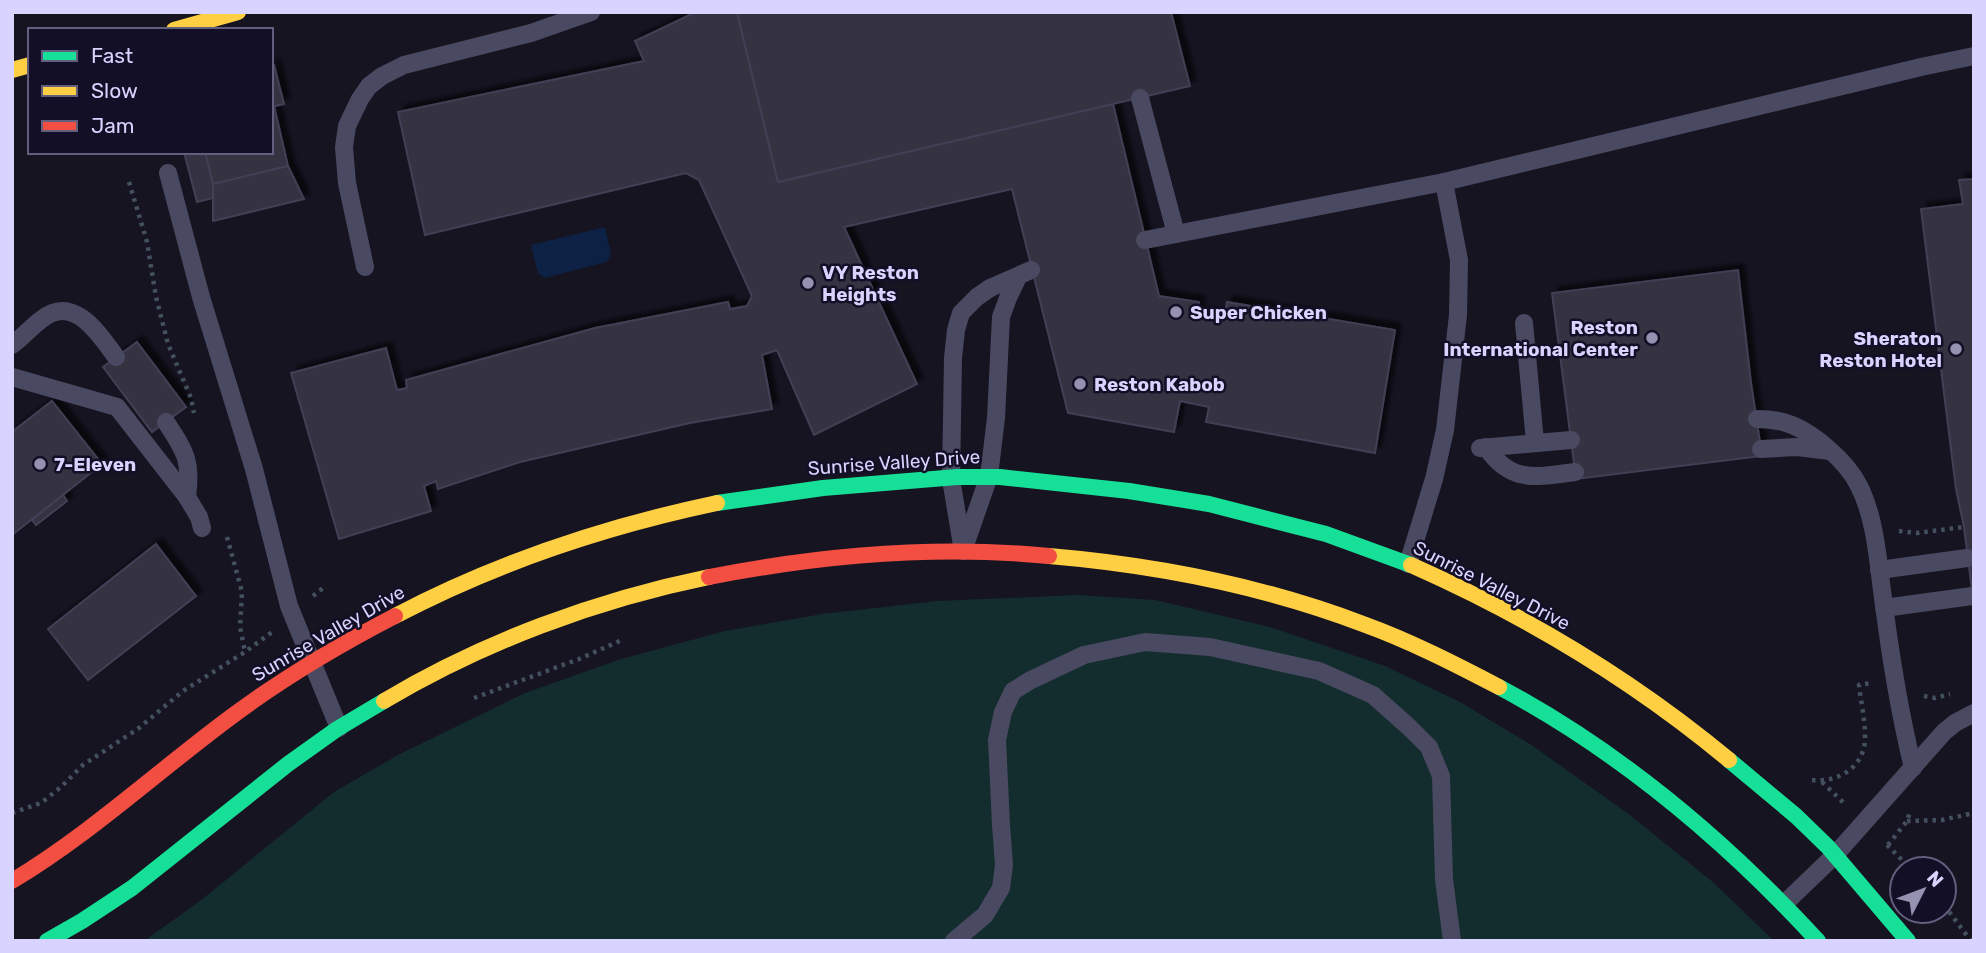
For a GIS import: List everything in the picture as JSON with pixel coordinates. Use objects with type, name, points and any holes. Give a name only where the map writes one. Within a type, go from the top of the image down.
[{"type":"main road","points":[[181,28],[238,12]]},
{"type":"main road","name":"Sunrise Valley Drive","points":[[12,881],[71,844],[236,714],[312,663],[365,631],[466,582],[533,554],[627,523],[705,504],[835,486],[989,476],[1124,489],[1192,500],[1286,523],[1365,547],[1408,564],[1487,602],[1566,645],[1626,683],[1676,717],[1730,760],[1769,792],[1835,855],[1908,941]]},
{"type":"main road","points":[[47,941],[90,916],[144,878],[301,753],[405,688],[478,653],[594,608],[646,592],[770,567],[891,554],[963,551],[1093,560],[1221,581],[1296,600],[1368,625],[1484,680],[1589,741],[1681,810],[1741,862],[1818,941]]},
{"type":"lane","points":[[365,267],[347,183],[344,147],[347,126],[369,86],[404,65],[531,33],[591,12]]},
{"type":"lane","points":[[1145,240],[1444,182],[1974,56]]},
{"type":"lane","points":[[1140,98],[1176,234]]},
{"type":"lane","points":[[168,173],[201,297],[254,469],[289,606],[339,728]]},
{"type":"lane","points":[[1408,564],[1434,479],[1445,430],[1458,315],[1459,260],[1444,182]]},
{"type":"lane","points":[[1025,273],[1008,298],[1001,317],[996,418],[989,476],[963,551],[951,479],[956,330],[961,313],[977,297],[990,288],[1025,273]]},
{"type":"lane","points":[[12,345],[40,320],[61,310],[80,316],[89,323],[116,357]]},
{"type":"lane","points":[[1524,323],[1535,442]]},
{"type":"lane","points":[[12,377],[117,407],[187,497],[202,528]]},
{"type":"lane","points":[[1757,419],[1783,422],[1814,438],[1842,462],[1860,486],[1874,533],[1896,691],[1913,768]]},
{"type":"lane","points":[[166,422],[181,444],[189,466],[187,497]]},
{"type":"lane","points":[[1571,440],[1483,447],[1501,467],[1520,475],[1541,476],[1576,472]]},
{"type":"lane","points":[[1761,449],[1797,447],[1830,451]]},
{"type":"lane","points":[[1879,570],[1967,558]]},
{"type":"lane","points":[[1884,608],[1972,596]]},
{"type":"lane","points":[[954,941],[985,915],[1001,888],[1004,865],[997,740],[1003,712],[1013,691],[1084,654],[1145,642],[1210,647],[1319,670],[1373,695],[1410,728],[1429,747],[1441,776],[1444,879],[1452,941]]},
{"type":"lane","points":[[1784,904],[1865,823],[1944,732],[1974,713]]},
{"type":"path","points":[[466,701],[632,637]]},
{"type":"path","points":[[12,813],[41,803],[83,765],[139,728],[183,691],[245,652]]},
{"type":"path","points":[[1821,781],[1840,777],[1850,771],[1863,750],[1866,738],[1859,685]]},
{"type":"path","points":[[1919,692],[1935,698],[1955,692]]},
{"type":"path","points":[[1888,845],[1907,821],[1942,820],[1974,813]]},
{"type":"path","points":[[1865,823],[1898,855]]},
{"type":"path","points":[[1958,924],[1971,941]]},
{"type":"green space","points":[[1078,595],[1155,600],[1270,627],[1385,666],[1460,702],[1533,746],[1630,815],[1714,883],[1774,941],[144,941],[200,901],[334,792],[398,755],[525,693],[621,659],[725,631],[822,614],[937,601]]},
{"type":"water","points":[[605,227],[611,255],[606,262],[545,278],[538,273],[531,245]]},
{"type":"building","name":"VY Reston Heights","points":[[696,12],[737,12],[778,182],[1113,104],[1159,296],[1199,302],[1197,314],[1224,318],[1227,302],[1395,330],[1375,453],[1206,422],[1209,407],[1180,401],[1174,432],[1068,413],[1012,189],[844,227],[917,384],[814,435],[777,350],[762,355],[772,409],[690,423],[520,462],[438,489],[436,481],[424,486],[431,511],[339,539],[291,373],[386,348],[397,390],[407,388],[406,380],[595,328],[728,302],[730,309],[747,306],[752,296],[699,180],[686,173],[425,235],[398,112],[644,61],[635,41]]},
{"type":"building","points":[[737,12],[1171,12],[1190,86],[778,182]]},
{"type":"building","points":[[273,65],[284,104],[273,107]]},
{"type":"building","points":[[273,106],[288,166],[213,184],[206,154],[273,154]]},
{"type":"building","points":[[185,154],[206,154],[213,184],[213,198],[197,202]]},
{"type":"building","points":[[288,166],[304,199],[213,221],[213,184]]},
{"type":"building","name":"Sheraton Reston Hotel","points":[[1974,179],[1974,606],[1964,527],[1956,489],[1921,209],[1963,204],[1959,180]]},
{"type":"building","name":"Reston International Center","points":[[1738,270],[1762,456],[1576,479],[1552,293]]},
{"type":"building","points":[[137,342],[186,407],[152,432],[103,367]]},
{"type":"building","points":[[52,401],[102,464],[12,535],[12,432]]},
{"type":"building","points":[[63,495],[67,501],[36,525],[32,520]]},
{"type":"building","points":[[156,544],[196,596],[88,680],[48,629]]},
{"type":"traffic: fast","points":[[717,503],[823,488],[957,477],[1000,477],[1129,491],[1209,504],[1326,534],[1411,565]]},
{"type":"traffic: fast","points":[[1499,687],[1587,740],[1669,800],[1746,868],[1818,941]]},
{"type":"traffic: fast","points":[[47,941],[132,888],[288,764],[337,729],[384,701]]},
{"type":"traffic: fast","points":[[1729,760],[1796,816],[1828,847],[1908,941]]},
{"type":"traffic: slow","points":[[181,28],[238,12]]},
{"type":"traffic: slow","points":[[12,70],[28,66]]},
{"type":"traffic: slow","points":[[395,616],[473,579],[552,548],[633,523],[717,503]]},
{"type":"traffic: slow","points":[[1049,556],[1169,571],[1287,599],[1398,638],[1499,687]]},
{"type":"traffic: slow","points":[[1411,565],[1495,605],[1577,652],[1655,703],[1729,760]]},
{"type":"traffic: slow","points":[[384,701],[461,660],[541,625],[624,598],[709,577]]},
{"type":"traffic: jam","points":[[709,577],[793,563],[879,554],[964,552],[1049,556]]},
{"type":"traffic: jam","points":[[12,881],[98,822],[254,700],[353,638],[395,616]]},
{"type":"place","name":"VY Reston Heights","points":[[808,283]]},
{"type":"place","name":"Super Chicken","points":[[1176,312]]},
{"type":"place","name":"Reston International Center","points":[[1652,338]]},
{"type":"place","name":"Sheraton Reston Hotel","points":[[1956,349]]},
{"type":"place","name":"Reston Kabob","points":[[1080,384]]},
{"type":"place","name":"7-Eleven","points":[[40,464]]}]
